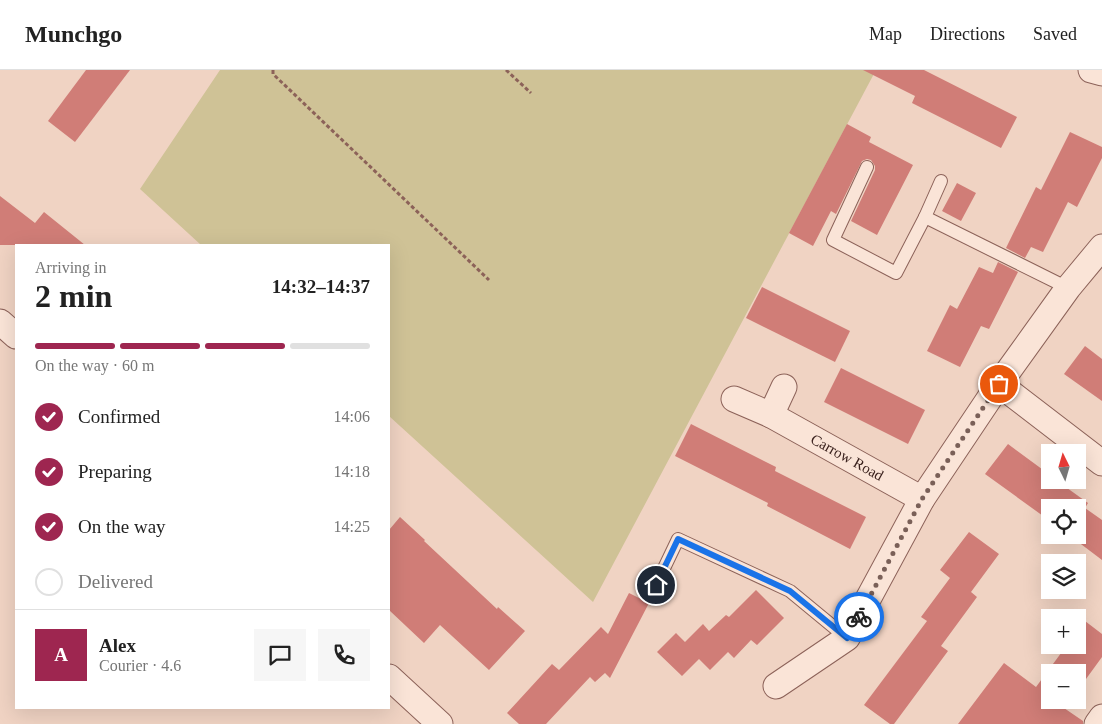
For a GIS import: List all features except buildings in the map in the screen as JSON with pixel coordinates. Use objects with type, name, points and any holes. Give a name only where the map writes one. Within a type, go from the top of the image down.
[{"type":"street","points":[[1091,70],[1102,73]]},
{"type":"street","points":[[776,686],[847,638],[922,499],[999,384],[1068,288],[1102,248]]},
{"type":"street","points":[[0,322],[15,335]]},
{"type":"street","points":[[999,384],[1102,463]]},
{"type":"street","points":[[770,415],[784,387]]},
{"type":"street","name":"Carrow Road","points":[[734,399],[770,415],[922,499]]},
{"type":"street","points":[[390,677],[440,724]]},
{"type":"street","points":[[1097,724],[1102,717]]},
{"type":"lane","points":[[867,167],[833,240],[896,273],[925,216],[940,181]]},
{"type":"lane","points":[[925,216],[1068,288]]},
{"type":"lane","points":[[656,585],[678,539],[790,591],[847,638]]},
{"type":"path","points":[[273,70],[273,74],[489,280]]},
{"type":"path","points":[[506,70],[530,93]]},
{"type":"shaded area","points":[[220,70],[876,70],[593,602],[390,417],[390,244],[200,244],[140,189]]},
{"type":"way so far","points":[[859,617],[922,499],[999,384]]},
{"type":"route","points":[[656,585],[678,539],[790,591],[847,638],[859,617]]}]
